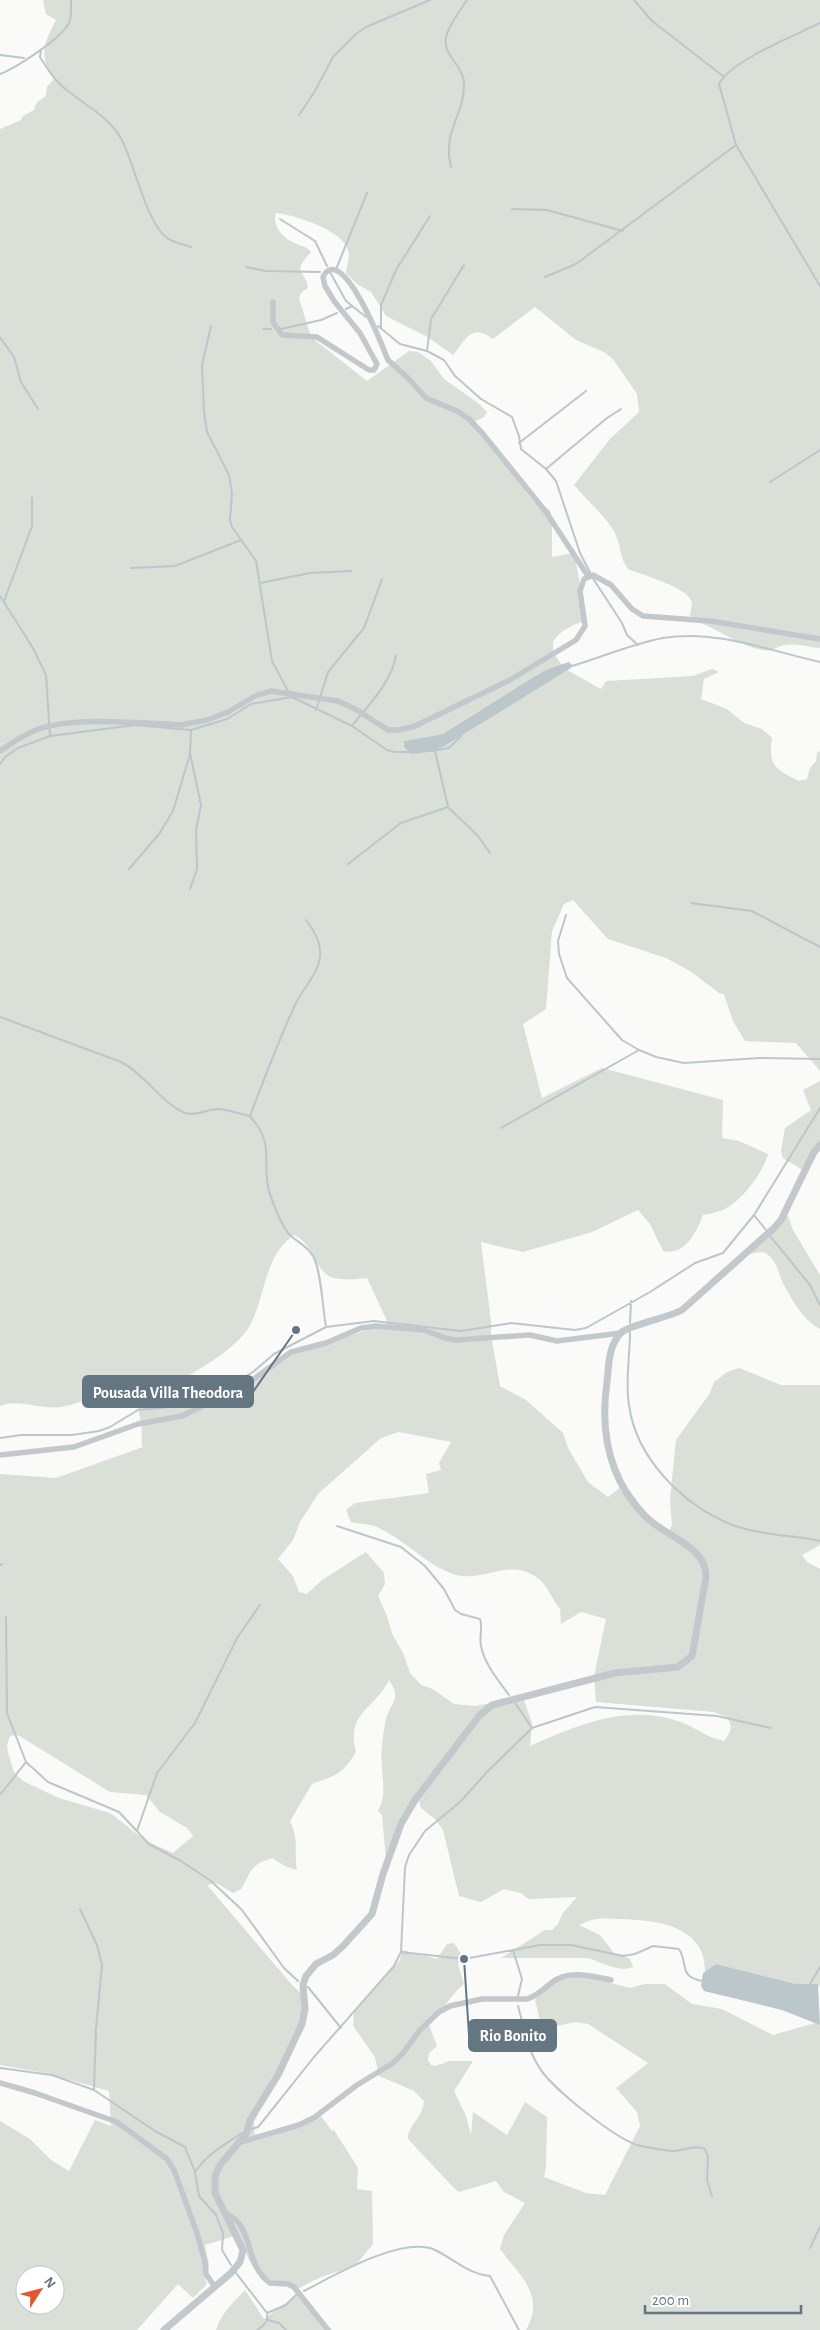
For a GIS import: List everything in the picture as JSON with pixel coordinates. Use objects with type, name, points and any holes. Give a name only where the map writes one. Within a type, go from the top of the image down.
[{"type":"street","points":[[273,302],[273,322],[282,335],[317,337],[341,354],[369,370],[374,370],[377,364],[368,346],[325,286],[323,277],[326,272],[330,270],[338,272],[360,298],[370,314],[388,360],[426,398],[457,411],[469,419],[483,434],[546,512],[588,576]]},
{"type":"street","points":[[0,751],[24,735],[38,729],[53,726],[88,722],[181,725],[196,723],[221,715],[255,696],[272,691],[338,701],[357,710],[388,730],[399,730],[415,726],[510,680],[576,640],[585,626],[580,586],[582,581],[588,576],[600,577],[611,585],[632,609],[643,616],[710,621],[820,638]]},
{"type":"street","points":[[0,1455],[74,1447],[138,1424],[182,1416],[244,1386],[290,1352],[326,1343],[348,1331],[361,1328],[376,1326],[424,1330],[445,1338],[462,1340],[530,1335],[557,1341],[621,1333],[630,1328],[665,1318],[682,1310],[766,1236],[781,1220],[820,1144]]},
{"type":"street","points":[[164,2330],[231,2273],[242,2258],[242,2246],[215,2193],[215,2176],[220,2165],[241,2142],[247,2132],[278,2075],[302,2024],[304,2013],[302,1985],[306,1976],[316,1964],[338,1951],[368,1921],[375,1906],[383,1874],[400,1824],[415,1800],[479,1716],[498,1702],[615,1673],[678,1667],[685,1664],[692,1656],[705,1582],[705,1564],[697,1552],[666,1533],[640,1510],[615,1472],[608,1449],[604,1428],[605,1394],[611,1350],[621,1333]]},
{"type":"street","points":[[241,2142],[300,2125],[316,2117],[356,2085],[393,2063],[429,2020],[438,2012],[450,2006],[482,1999],[527,1999],[534,1997],[555,1980],[574,1975],[611,1980]]},
{"type":"street","points":[[0,2083],[35,2093],[117,2122],[167,2159],[174,2170],[197,2233],[205,2262],[206,2274],[215,2287]]},
{"type":"street","points":[[226,2214],[236,2219],[244,2231],[251,2258],[259,2274],[270,2283],[288,2284],[294,2287],[328,2330]]},
{"type":"shaded area","points":[[43,0],[820,0],[820,648],[789,645],[766,650],[746,645],[695,621],[690,615],[692,604],[683,592],[664,582],[628,569],[611,526],[574,485],[610,439],[639,412],[637,394],[613,359],[604,352],[576,340],[535,307],[493,339],[479,332],[470,335],[453,355],[426,336],[386,316],[371,292],[357,284],[346,273],[349,253],[344,243],[337,236],[306,220],[294,217],[276,213],[275,222],[283,236],[311,252],[300,268],[308,288],[301,293],[299,298],[311,337],[367,381],[409,351],[418,352],[431,361],[444,379],[478,403],[487,412],[484,417],[474,422],[532,500],[550,510],[552,520],[552,557],[574,553],[587,620],[566,629],[556,637],[553,646],[554,651],[562,665],[532,678],[443,734],[405,741],[403,744],[411,753],[430,752],[443,747],[567,670],[601,689],[606,681],[693,676],[712,669],[719,672],[704,679],[701,699],[727,709],[744,723],[762,729],[772,738],[772,761],[779,770],[799,781],[807,779],[810,768],[816,761],[817,753],[820,751],[820,1071],[796,1043],[745,1041],[733,1021],[724,994],[719,993],[690,971],[666,958],[608,939],[573,900],[564,904],[552,931],[546,1009],[523,1024],[542,1098],[602,1068],[723,1100],[722,1138],[739,1141],[768,1154],[756,1178],[744,1194],[730,1206],[723,1210],[703,1215],[689,1242],[678,1250],[671,1252],[663,1251],[650,1224],[638,1210],[592,1232],[523,1252],[481,1242],[491,1335],[500,1386],[526,1400],[563,1433],[568,1448],[588,1482],[608,1497],[625,1484],[647,1515],[669,1531],[672,1525],[670,1499],[676,1440],[710,1393],[714,1382],[727,1372],[739,1368],[781,1385],[820,1385],[820,1545],[802,1555],[807,1562],[820,1569],[820,1988],[818,1984],[796,1984],[716,1964],[705,1972],[703,1957],[698,1945],[689,1936],[678,1929],[665,1925],[637,1920],[601,1919],[591,1920],[579,1925],[600,1935],[614,1953],[630,1959],[633,1967],[616,1968],[587,1958],[501,1958],[545,1930],[552,1930],[577,1897],[528,1899],[521,1893],[504,1889],[481,1902],[459,1896],[443,1830],[435,1819],[421,1808],[419,1801],[409,1811],[386,1859],[382,1815],[378,1811],[383,1796],[381,1754],[384,1731],[387,1716],[395,1698],[395,1691],[389,1680],[377,1698],[358,1719],[354,1739],[356,1752],[347,1765],[327,1779],[312,1784],[290,1821],[295,1839],[297,1870],[287,1867],[272,1858],[255,1866],[241,1889],[233,1893],[216,1883],[207,1885],[301,1993],[302,2019],[254,2122],[255,2137],[321,2116],[332,2131],[334,2130],[358,2168],[357,2189],[372,2191],[373,2244],[355,2266],[321,2277],[297,2289],[260,2274],[249,2261],[238,2235],[205,2245],[209,2265],[205,2280],[207,2284],[193,2298],[178,2284],[137,2330],[0,2330],[0,2121],[30,2139],[51,2160],[69,2171],[95,2120],[111,2126],[109,2091],[46,2073],[0,2065],[0,1474],[56,1478],[143,1447],[142,1427],[137,1406],[126,1378],[95,1396],[61,1407],[14,1403],[0,1406],[0,129],[21,120],[23,116],[34,110],[37,102],[46,96],[47,87],[54,79],[46,63],[44,49],[56,20],[46,14]],"holes":[[[294,1235],[305,1243],[319,1266],[332,1278],[367,1278],[388,1323],[285,1357],[215,1402],[192,1403],[173,1385],[225,1352],[242,1336],[255,1316],[266,1278],[276,1254]],[[399,1432],[451,1442],[439,1463],[441,1470],[426,1474],[429,1493],[355,1503],[346,1510],[351,1522],[371,1525],[387,1532],[433,1564],[453,1574],[474,1576],[514,1570],[524,1571],[535,1576],[546,1587],[560,1609],[561,1624],[581,1612],[606,1619],[594,1676],[596,1702],[714,1712],[727,1717],[730,1724],[730,1732],[724,1741],[678,1721],[659,1716],[640,1715],[602,1719],[584,1724],[530,1746],[532,1724],[523,1697],[475,1706],[454,1704],[433,1689],[421,1685],[410,1673],[403,1653],[392,1634],[387,1616],[378,1596],[385,1584],[384,1573],[366,1552],[322,1580],[307,1594],[299,1592],[293,1576],[278,1559],[293,1540],[300,1522],[318,1494],[381,1438]],[[18,1735],[110,1792],[146,1795],[160,1812],[187,1828],[193,1836],[173,1853],[146,1841],[110,1813],[59,1798],[23,1781],[14,1772],[7,1745],[10,1736]]]},
{"type":"shaded area","points":[[569,662],[572,665],[571,668],[443,747],[430,752],[411,754],[404,747],[404,741],[443,734],[532,678],[548,669]]},
{"type":"shaded area","points":[[820,1081],[820,1150],[806,1172],[783,1158],[781,1151],[785,1128],[811,1110],[803,1090]]},
{"type":"shaded area","points":[[786,1211],[793,1230],[820,1275],[820,1329],[798,1309],[772,1259],[763,1252],[749,1254]]},
{"type":"shaded area","points":[[454,1943],[463,1957],[458,1964],[464,1984],[429,2025],[437,2046],[429,2053],[428,2060],[431,2065],[436,2066],[449,2061],[473,2061],[454,2091],[466,2116],[471,2135],[473,2112],[507,2135],[525,2102],[547,2117],[544,2177],[586,2193],[605,2195],[640,2126],[637,2112],[616,2088],[648,2063],[588,2024],[576,2022],[542,2029],[535,2000],[558,1976],[587,1977],[630,1988],[645,1984],[665,1984],[692,2004],[722,2009],[773,2035],[815,2023],[820,2025],[820,2330],[526,2330],[531,2318],[532,2296],[522,2277],[500,2249],[504,2235],[525,2203],[504,2192],[496,2181],[459,2192],[454,2188],[408,2139],[408,2134],[421,2112],[424,2101],[414,2091],[379,2076],[375,2057],[353,2026],[354,2013],[400,1960],[402,1950],[437,1959],[447,1944]]},
{"type":"shaded area","points":[[716,1964],[796,1984],[818,1984],[820,2025],[782,2010],[704,1991],[701,1986],[703,1973]]},
{"type":"shaded area","points":[[245,2290],[264,2319],[299,2293],[332,2330],[216,2330],[224,2313]]},
{"type":"waterway","points":[[0,74],[17,66],[38,52],[65,29],[71,17],[71,0]]},
{"type":"waterway","points":[[299,115],[315,91],[333,57],[356,34],[366,27],[430,0]]},
{"type":"waterway","points":[[451,167],[449,143],[461,106],[464,85],[461,72],[447,50],[446,37],[452,22],[467,0]]},
{"type":"waterway","points":[[634,0],[652,21],[723,76]]},
{"type":"waterway","points":[[820,23],[749,58],[736,66],[719,84],[736,145],[820,286]]},
{"type":"waterway","points":[[41,50],[40,57],[56,80],[96,111],[117,132],[127,150],[147,206],[159,230],[172,241],[191,247]]},
{"type":"waterway","points":[[0,55],[24,58]]},
{"type":"waterway","points":[[545,277],[576,264],[736,145]]},
{"type":"waterway","points":[[337,267],[367,193]]},
{"type":"waterway","points":[[512,209],[547,210],[623,231]]},
{"type":"waterway","points":[[381,328],[381,305],[396,270],[430,216]]},
{"type":"waterway","points":[[280,219],[315,241],[327,266]]},
{"type":"waterway","points":[[427,351],[431,319],[464,265]]},
{"type":"waterway","points":[[246,267],[266,271],[320,272]]},
{"type":"waterway","points":[[330,272],[346,301],[366,317]]},
{"type":"waterway","points":[[346,309],[352,306]]},
{"type":"waterway","points":[[281,329],[321,320],[337,313]]},
{"type":"waterway","points":[[211,326],[202,365],[204,412],[207,432],[229,475],[232,493],[230,520],[232,527],[256,561],[272,661],[289,693]]},
{"type":"waterway","points":[[378,326],[400,344],[427,351],[444,360],[455,376],[481,399],[512,417],[519,436],[521,449],[546,469],[556,481],[580,553],[594,580],[622,623],[627,635],[638,645]]},
{"type":"waterway","points":[[263,329],[271,329]]},
{"type":"waterway","points":[[0,337],[14,357],[21,382],[38,409]]},
{"type":"waterway","points":[[519,443],[586,391]]},
{"type":"waterway","points":[[546,469],[607,418],[621,409]]},
{"type":"waterway","points":[[770,482],[820,450]]},
{"type":"waterway","points":[[4,601],[32,526],[32,498]]},
{"type":"waterway","points":[[131,568],[175,566],[241,540]]},
{"type":"waterway","points":[[260,583],[310,573],[351,571]]},
{"type":"waterway","points":[[316,710],[328,672],[364,628],[382,579]]},
{"type":"waterway","points":[[0,596],[33,648],[46,675],[50,735]]},
{"type":"waterway","points":[[572,666],[640,644],[663,638],[683,636],[702,636],[742,642],[820,662]]},
{"type":"waterway","points":[[352,726],[385,684],[394,665],[396,655]]},
{"type":"waterway","points":[[0,764],[5,757],[18,748],[50,736],[135,725],[191,730],[227,719],[251,704],[292,697],[352,726],[387,750],[412,752]]},
{"type":"waterway","points":[[190,889],[197,869],[196,830],[201,805],[190,753],[191,730]]},
{"type":"waterway","points":[[431,751],[449,748],[461,736]]},
{"type":"waterway","points":[[435,751],[448,807],[478,836],[490,853]]},
{"type":"waterway","points":[[129,869],[159,834],[173,811],[190,754]]},
{"type":"waterway","points":[[348,864],[401,823],[448,807]]},
{"type":"waterway","points":[[691,903],[752,911],[820,947]]},
{"type":"waterway","points":[[566,915],[558,941],[559,954],[567,978],[622,1040],[639,1050],[656,1057],[684,1063],[759,1058],[820,1059]]},
{"type":"waterway","points":[[250,1116],[295,1005],[313,977],[318,965],[320,958],[319,942],[306,920]]},
{"type":"waterway","points":[[0,1017],[121,1062],[130,1067],[168,1102],[185,1113],[194,1114],[219,1109],[250,1116],[263,1136],[269,1191],[278,1215],[288,1233],[308,1250],[316,1262],[326,1327]]},
{"type":"waterway","points":[[501,1128],[639,1050]]},
{"type":"waterway","points":[[0,1438],[21,1435],[72,1435],[99,1431],[110,1427],[138,1410],[191,1405],[253,1372],[274,1354],[326,1327],[374,1321],[461,1331],[511,1323],[575,1330],[586,1328],[650,1292],[695,1263],[723,1253],[754,1215],[820,1108]]},
{"type":"waterway","points":[[754,1215],[766,1230]]},
{"type":"waterway","points":[[771,1237],[810,1285],[820,1305]]},
{"type":"waterway","points":[[630,1323],[631,1301]]},
{"type":"waterway","points":[[630,1332],[627,1387],[633,1425],[651,1461],[664,1477],[695,1504],[730,1524],[763,1533],[820,1541]]},
{"type":"waterway","points":[[337,1526],[401,1547],[425,1566],[444,1589],[455,1610],[461,1614],[480,1619],[483,1653],[492,1672],[509,1695]]},
{"type":"waterway","points":[[137,1831],[157,1773],[195,1723],[237,1638],[260,1605]]},
{"type":"waterway","points":[[6,1617],[7,1713],[26,1762],[48,1782],[119,1812],[149,1844],[181,1861],[211,1881],[242,1910],[284,1968],[298,1981]]},
{"type":"waterway","points":[[515,1703],[532,1728]]},
{"type":"waterway","points":[[249,2130],[258,2127],[314,2057],[394,1966],[401,1952],[405,1867],[409,1855],[425,1831],[460,1802],[488,1771],[532,1728],[595,1707],[717,1716],[771,1728]]},
{"type":"waterway","points":[[0,1795],[26,1762]]},
{"type":"waterway","points":[[80,1909],[97,1945],[102,1965],[96,2029],[94,2090]]},
{"type":"waterway","points":[[401,1952],[464,1959],[540,1945],[571,1945],[623,1956],[635,1954],[653,1946],[679,1949],[687,1973],[695,1979],[702,1981]]},
{"type":"waterway","points":[[513,1950],[522,1979],[518,1996]]},
{"type":"waterway","points":[[810,1984],[820,1967]]},
{"type":"waterway","points":[[308,1987],[341,2028]]},
{"type":"waterway","points":[[518,2006],[526,2037],[535,2060],[556,2087],[602,2125],[631,2142],[641,2146],[672,2151],[693,2147],[705,2149],[708,2157],[707,2180],[712,2196]]},
{"type":"waterway","points":[[0,2068],[52,2075],[94,2090],[155,2131],[185,2147],[195,2172],[199,2196],[216,2215],[223,2233],[222,2250],[231,2265]]},
{"type":"waterway","points":[[195,2172],[210,2155],[242,2133]]},
{"type":"waterway","points":[[810,2248],[820,2227]]},
{"type":"waterway","points":[[304,2291],[368,2259],[387,2252],[421,2247],[435,2250],[461,2266],[482,2275],[490,2276],[519,2330]]},
{"type":"waterway","points":[[236,2273],[267,2313],[265,2323],[257,2330]]},
{"type":"waterway","points":[[267,2313],[286,2305],[296,2295]]},
{"type":"waterway","points":[[268,2320],[279,2323],[286,2330]]},
{"type":"place","name":"Pousada Villa Theodora","points":[[296,1330]]},
{"type":"place","name":"Rio Bonito","points":[[464,1959]]}]
